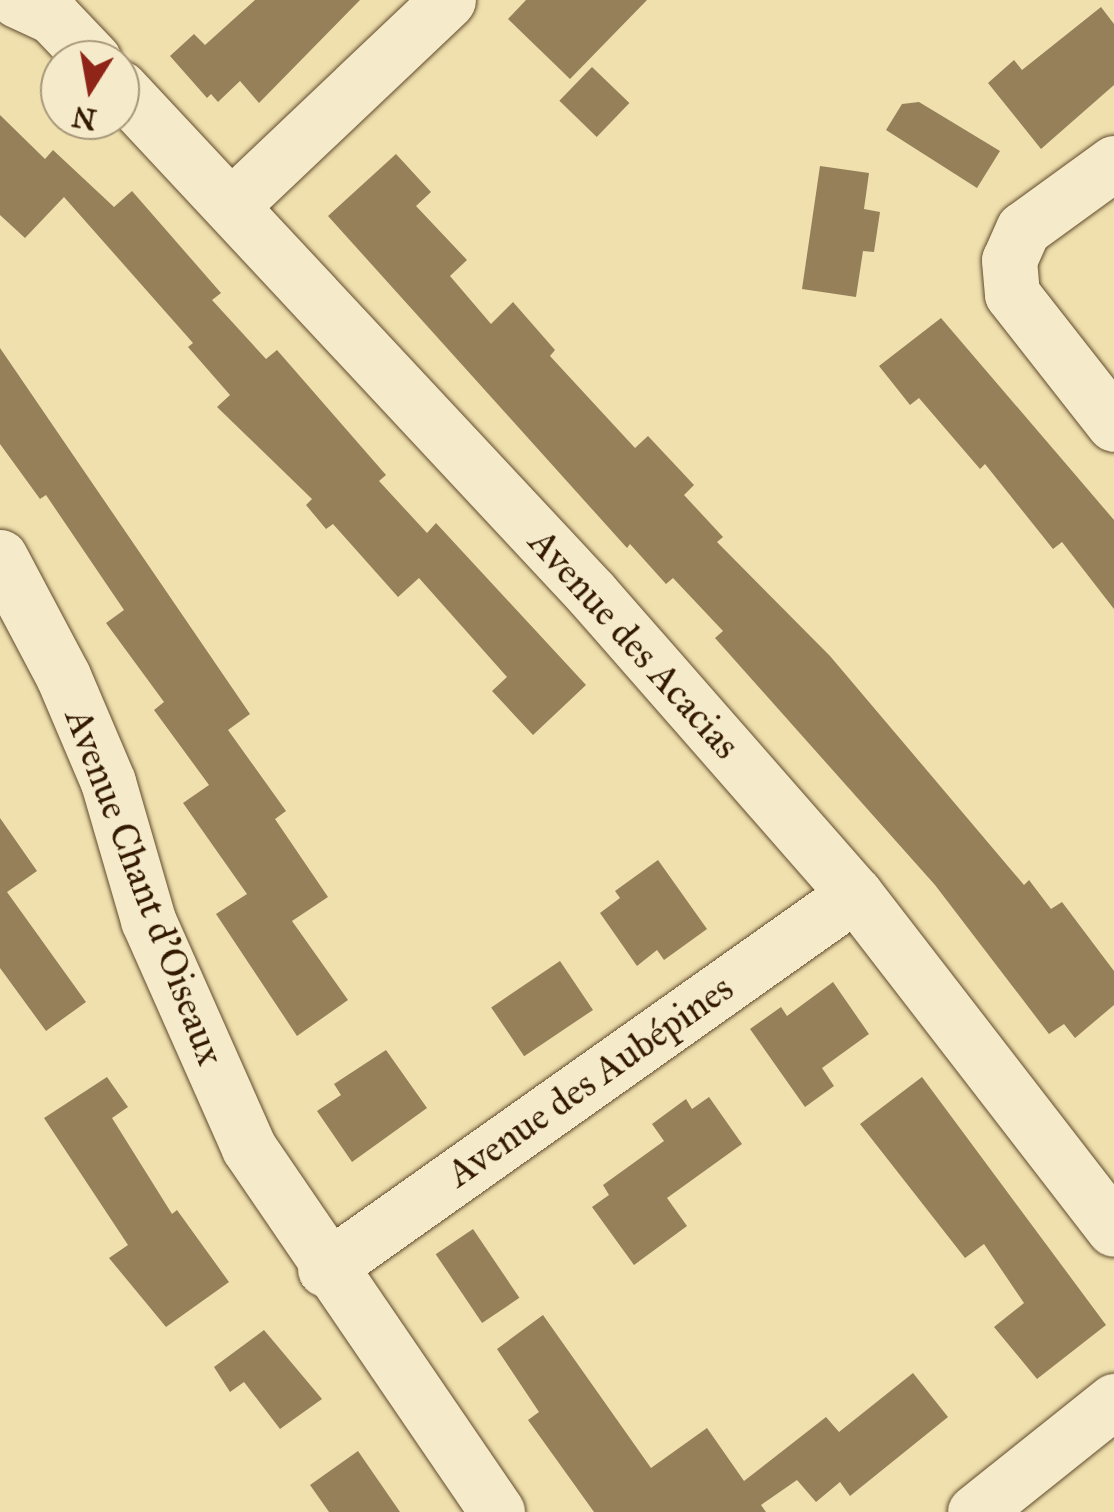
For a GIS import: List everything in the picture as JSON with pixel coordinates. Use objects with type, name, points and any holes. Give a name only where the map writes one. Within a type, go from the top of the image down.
[{"type":"street","points":[[0,3],[14,0],[53,17],[75,40]]},
{"type":"street","points":[[231,206],[448,0]]},
{"type":"street","name":"Avenue des Acacias","points":[[140,109],[592,594],[854,894],[1114,1229]]},
{"type":"street","points":[[1114,163],[1024,229],[1008,260],[1012,294],[1114,424]]},
{"type":"street","name":"Avenue Chant d'Oiseaux","points":[[0,557],[63,676],[108,782],[148,920],[249,1148],[325,1269],[497,1512]]},
{"type":"street","name":"Avenue des Aubépines","points":[[325,1269],[854,894]]},
{"type":"street","points":[[975,1512],[1114,1401]]},
{"type":"building","points":[[255,0],[360,0],[259,103],[240,81],[218,102],[211,94],[207,98],[170,56],[194,34],[205,45]]},
{"type":"building","points":[[526,0],[647,0],[570,79],[508,19]]},
{"type":"building","points":[[1101,7],[1114,24],[1114,85],[1041,149],[988,83],[1014,60],[1022,70]]},
{"type":"building","points":[[592,67],[629,103],[597,137],[559,101]]},
{"type":"building","points":[[919,102],[1000,151],[977,188],[886,130],[902,104]]},
{"type":"building","points":[[0,115],[45,159],[53,150],[114,207],[132,191],[221,293],[212,300],[266,359],[277,350],[386,475],[379,481],[427,533],[436,523],[586,685],[533,735],[492,691],[507,677],[419,578],[398,597],[333,524],[326,529],[306,505],[312,499],[217,407],[230,395],[188,347],[193,343],[64,197],[25,238],[0,215]]},
{"type":"building","points":[[396,154],[431,192],[416,206],[467,260],[450,276],[491,324],[513,302],[555,350],[550,356],[635,448],[648,436],[694,485],[684,495],[723,537],[717,542],[830,656],[1024,885],[1029,880],[1051,909],[1062,902],[1114,971],[1114,1005],[1075,1038],[1064,1024],[1049,1034],[935,885],[715,638],[723,631],[673,578],[666,584],[630,544],[627,548],[328,216]]},
{"type":"building","points":[[820,166],[869,173],[864,209],[880,212],[874,252],[863,251],[856,297],[802,289]]},
{"type":"building","points":[[941,318],[1114,520],[1114,609],[1062,542],[1053,549],[985,464],[980,469],[919,398],[910,405],[879,366]]},
{"type":"building","points":[[0,348],[250,714],[228,730],[286,811],[275,819],[328,897],[292,921],[348,1000],[297,1036],[216,914],[247,894],[183,803],[209,785],[154,710],[164,702],[106,623],[124,610],[46,495],[40,499],[0,444]]},
{"type":"building","points":[[0,818],[37,871],[7,892],[86,1002],[46,1031],[0,968]]},
{"type":"building","points":[[658,860],[707,929],[664,960],[657,950],[637,966],[600,913],[620,898],[615,891]]},
{"type":"building","points":[[560,961],[593,1010],[524,1056],[491,1007]]},
{"type":"building","points":[[833,982],[869,1034],[822,1068],[834,1086],[805,1107],[750,1029],[781,1007],[787,1016]]},
{"type":"building","points":[[386,1050],[427,1108],[352,1162],[317,1111],[341,1095],[334,1084]]},
{"type":"building","points":[[107,1077],[128,1107],[112,1118],[172,1214],[177,1210],[229,1282],[166,1327],[109,1258],[128,1245],[44,1118]]},
{"type":"building","points":[[922,1077],[1106,1325],[1037,1379],[994,1327],[1024,1303],[984,1244],[965,1258],[860,1124]]},
{"type":"building","points":[[709,1097],[742,1144],[667,1198],[687,1226],[634,1265],[592,1207],[609,1195],[603,1185],[664,1141],[652,1124],[686,1099],[692,1109]]},
{"type":"building","points":[[473,1229],[519,1298],[482,1323],[436,1254]]},
{"type":"building","points":[[543,1315],[651,1468],[707,1428],[744,1481],[826,1417],[839,1432],[913,1373],[948,1417],[850,1496],[840,1482],[816,1502],[797,1480],[761,1505],[766,1512],[594,1512],[528,1420],[539,1412],[497,1349]]},
{"type":"building","points":[[264,1330],[322,1399],[280,1429],[244,1382],[230,1392],[214,1367]]},
{"type":"building","points":[[358,1451],[400,1512],[329,1512],[310,1485]]}]
